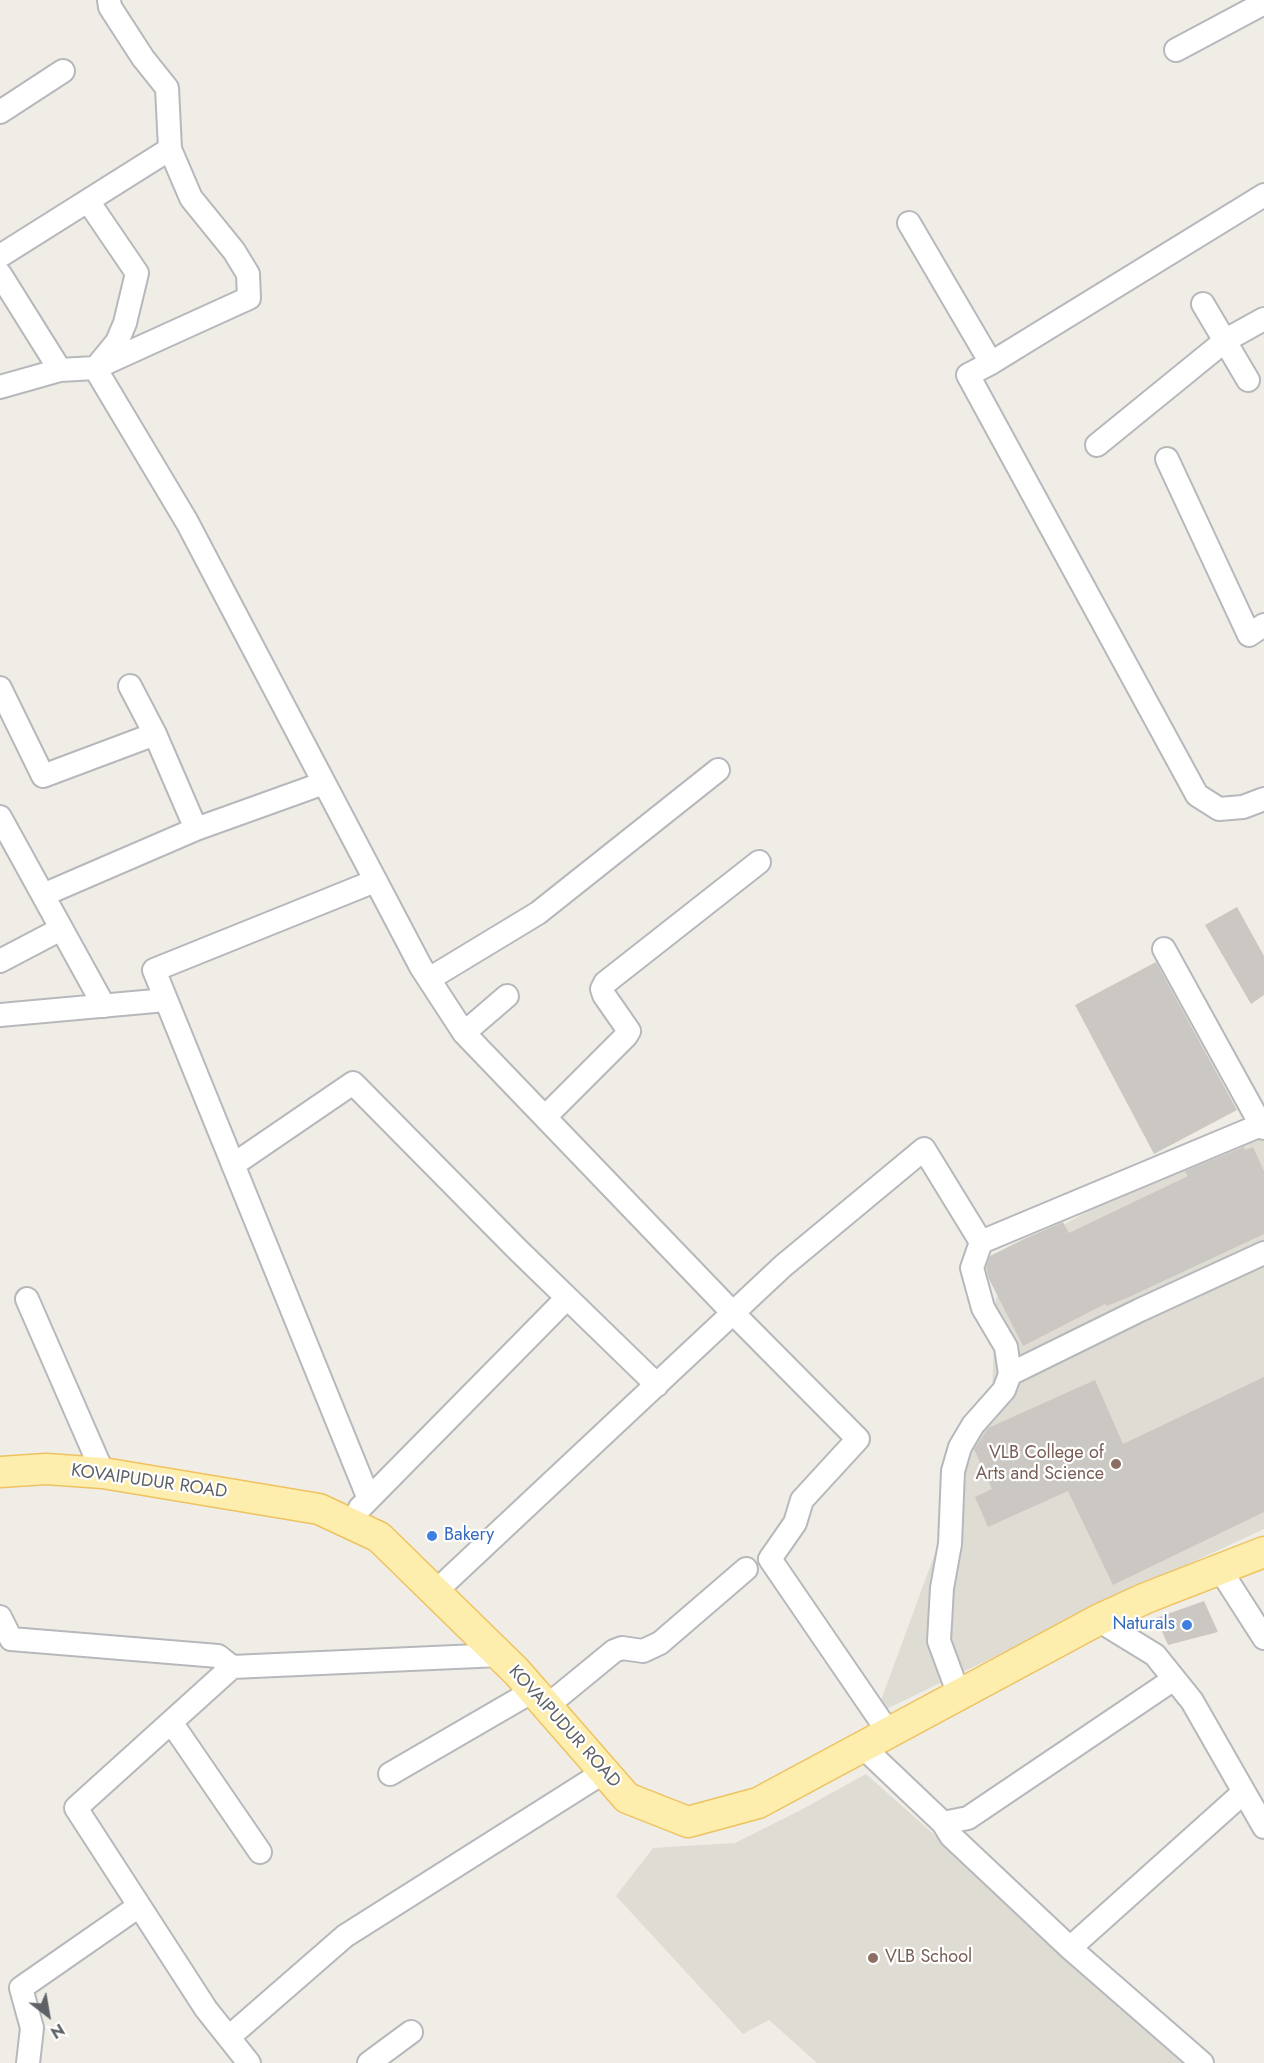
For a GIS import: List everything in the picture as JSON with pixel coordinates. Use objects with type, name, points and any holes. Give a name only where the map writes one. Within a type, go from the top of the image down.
[{"type":"main road","name":"KOVAIPUDUR ROAD","points":[[0,1472],[46,1469],[104,1473],[319,1509],[380,1537],[500,1655],[627,1798],[688,1822],[758,1803],[1098,1620],[1146,1598],[1264,1552]]},
{"type":"street","points":[[0,387],[60,370],[95,368],[249,298],[248,274],[234,252],[191,198],[170,149],[167,88],[143,58],[110,7],[109,0]]},
{"type":"street","points":[[1176,50],[1264,3]]},
{"type":"street","points":[[0,112],[63,71]]},
{"type":"street","points":[[0,256],[170,149]]},
{"type":"street","points":[[1264,195],[968,375],[1197,795],[1219,809],[1243,807],[1264,799]]},
{"type":"street","points":[[88,201],[138,273],[125,323],[117,342],[95,368]]},
{"type":"street","points":[[909,223],[991,363]]},
{"type":"street","points":[[0,274],[60,370]]},
{"type":"street","points":[[1203,304],[1248,380]]},
{"type":"street","points":[[1097,445],[1226,340],[1264,319]]},
{"type":"street","points":[[95,368],[187,522],[375,881],[429,979],[464,1033],[733,1313],[858,1439],[802,1500],[795,1523],[770,1559],[889,1733]]},
{"type":"street","points":[[1167,459],[1249,635],[1264,625]]},
{"type":"street","points":[[130,686],[196,828]]},
{"type":"street","points":[[0,688],[43,776],[154,734]]},
{"type":"street","points":[[429,979],[538,913],[718,770]]},
{"type":"street","points":[[43,895],[196,828],[324,783]]},
{"type":"street","points":[[0,817],[6,841],[43,895],[104,1006]]},
{"type":"street","points":[[545,1117],[629,1031],[604,995],[602,989],[605,983],[759,862]]},
{"type":"street","points":[[369,1499],[154,970],[375,881]]},
{"type":"street","points":[[0,962],[62,929]]},
{"type":"street","points":[[959,1695],[939,1641],[942,1588],[950,1544],[953,1471],[960,1447],[973,1425],[1004,1390],[1010,1374],[1006,1347],[983,1308],[972,1268],[981,1242],[1262,1126],[1164,949]]},
{"type":"street","points":[[464,1033],[507,996]]},
{"type":"street","points":[[0,1015],[166,1000]]},
{"type":"street","points":[[233,1165],[353,1083],[657,1385]]},
{"type":"street","points":[[435,1592],[783,1266],[924,1149],[981,1242]]},
{"type":"street","points":[[1010,1374],[1140,1310],[1264,1253]]},
{"type":"street","points":[[346,1522],[567,1298]]},
{"type":"street","points":[[27,1299],[104,1473]]},
{"type":"street","points":[[390,1774],[540,1698],[614,1651],[622,1648],[643,1651],[660,1643],[746,1569]]},
{"type":"street","points":[[1221,1570],[1264,1638]]},
{"type":"street","points":[[0,1617],[11,1639],[218,1656],[232,1667]]},
{"type":"street","points":[[1098,1620],[1155,1655],[1192,1701],[1264,1827]]},
{"type":"street","points":[[249,2063],[206,2009],[76,1808],[232,1667],[500,1655]]},
{"type":"street","points":[[943,1823],[968,1818],[1174,1679]]},
{"type":"street","points":[[171,1722],[260,1852]]},
{"type":"street","points":[[863,1747],[943,1823],[951,1836],[1070,1948],[1203,2063]]},
{"type":"street","points":[[229,2037],[345,1936],[604,1772]]},
{"type":"street","points":[[1070,1948],[1244,1792]]},
{"type":"street","points":[[27,2063],[32,2028],[21,1988],[139,1906]]},
{"type":"street","points":[[369,2063],[411,2032]]},
{"type":"shaded area","name":"VLB College of Arts and Science","points":[[1264,1112],[1264,1529],[876,1714],[992,1398],[995,1303],[1010,1255]]},
{"type":"shaded area","name":"VLB School","points":[[866,1774],[1191,2063],[817,2063],[769,2020],[743,2034],[616,1896],[653,1848],[735,1843]]},
{"type":"building","points":[[1237,907],[1264,956],[1264,995],[1251,1004],[1205,925]]},
{"type":"building","points":[[1156,962],[1237,1110],[1154,1154],[1075,1005]]},
{"type":"building","points":[[1244,1147],[1245,1150],[1253,1147],[1264,1171],[1264,1234],[1127,1298],[1107,1306],[1105,1304],[1023,1346],[989,1279],[986,1268],[990,1256],[1063,1222],[1069,1233],[1188,1176],[1185,1171]]},
{"type":"building","points":[[1264,1377],[1264,1512],[1113,1585],[1068,1491],[988,1527],[975,1497],[992,1489],[974,1449],[988,1428],[1095,1380],[1123,1444]]},
{"type":"building","name":"Naturals","points":[[1204,1601],[1218,1632],[1168,1645],[1156,1618]]},
{"type":"place","name":"VLB College of Arts and Science","points":[[1116,1464]]},
{"type":"place","name":"Bakery","points":[[432,1536]]},
{"type":"place","name":"Naturals","points":[[1187,1625]]},
{"type":"place","name":"VLB School","points":[[873,1958]]}]
